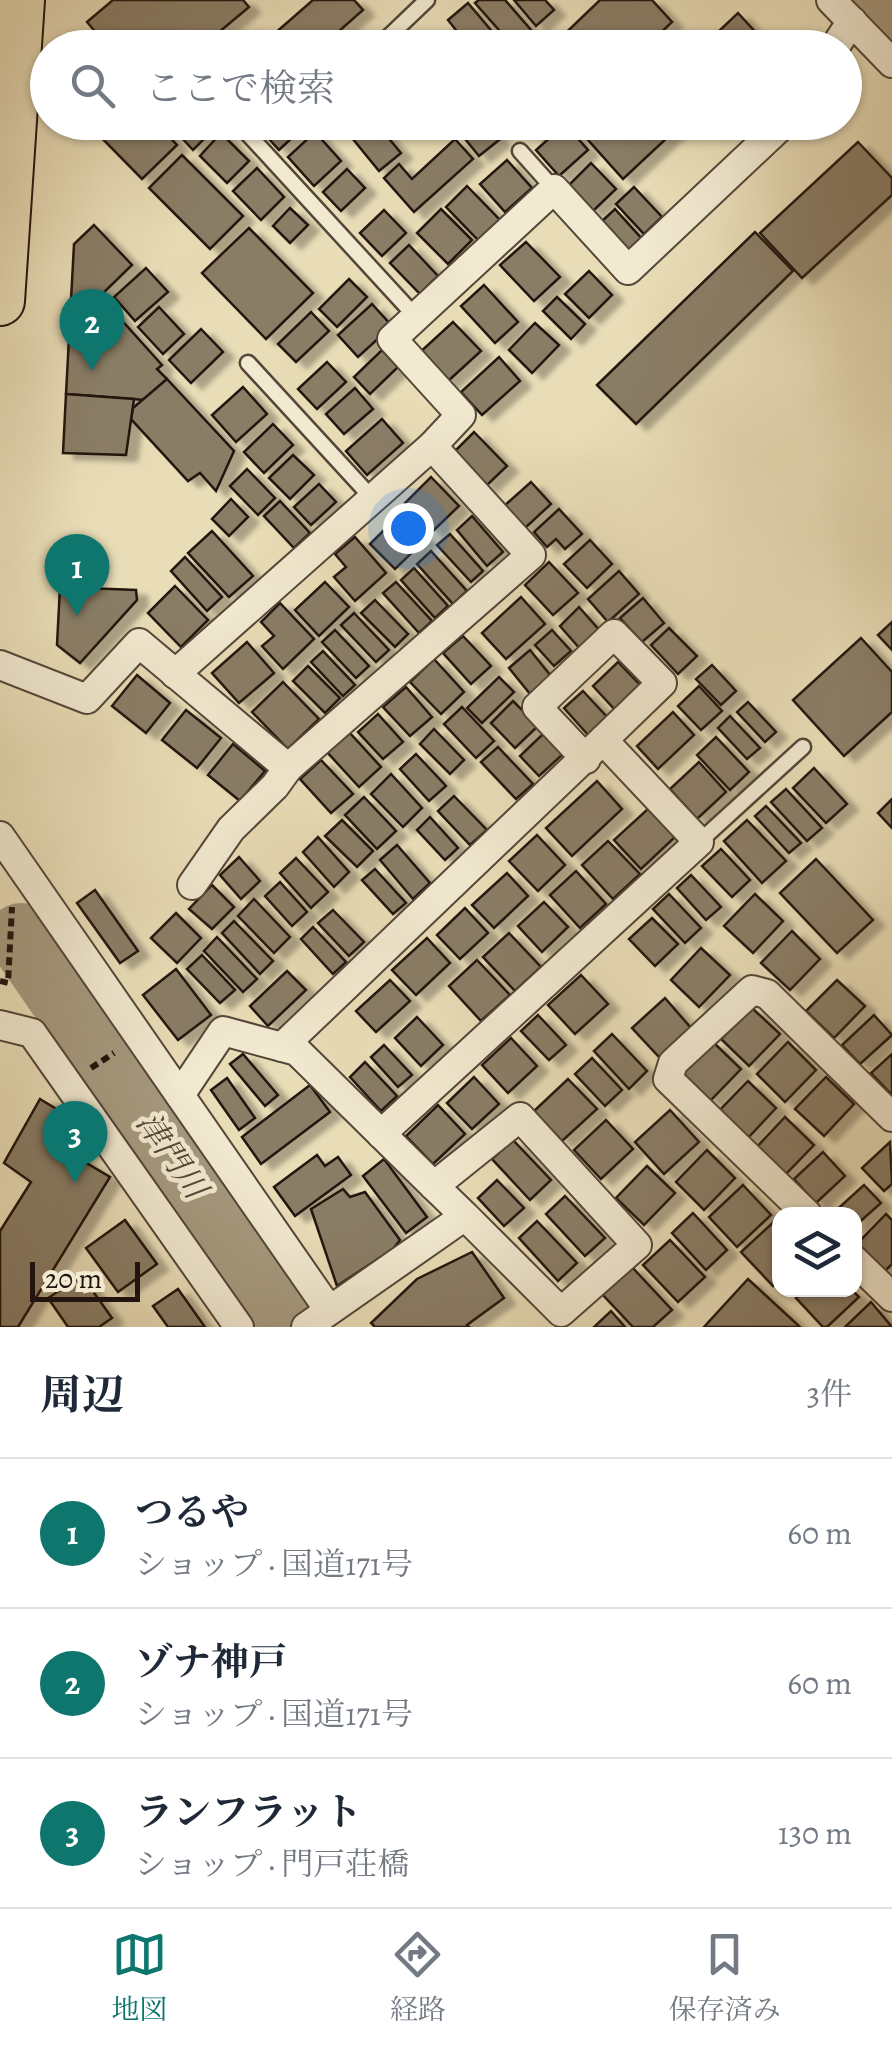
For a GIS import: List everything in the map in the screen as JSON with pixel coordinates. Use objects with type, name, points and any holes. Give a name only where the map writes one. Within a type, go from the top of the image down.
[{"type":"highway","points":[[0,301],[4,178],[20,0]]},
{"type":"street","points":[[831,0],[861,30]]},
{"type":"street","points":[[846,30],[852,21]]},
{"type":"street","points":[[862,32],[892,63]]},
{"type":"street","points":[[174,674],[461,416],[392,339],[554,190],[628,270],[766,140]]},
{"type":"street","points":[[192,885],[231,830],[288,768],[531,555],[432,446]]},
{"type":"street","points":[[0,665],[88,699],[139,643],[288,768]]},
{"type":"street","points":[[282,1047],[594,750],[699,842],[381,1134]]},
{"type":"street","points":[[0,836],[180,1095],[316,1319],[465,1216]]},
{"type":"street","points":[[800,1207],[668,1080],[673,1063],[752,990],[767,994],[892,1117]]},
{"type":"street","points":[[0,1025],[32,1033],[239,1327]]},
{"type":"street","points":[[180,1095],[223,1030],[297,1050],[381,1134],[434,1186],[465,1216],[561,1312],[637,1245],[520,1117],[434,1186]]},
{"type":"street","points":[[862,1268],[892,1297]]},
{"type":"lane","points":[[396,30],[427,0]]},
{"type":"lane","points":[[253,140],[416,318]]},
{"type":"lane","points":[[520,151],[554,190]]},
{"type":"lane","points":[[248,363],[373,499]]},
{"type":"lane","points":[[699,842],[803,747]]},
{"type":"path","points":[[4,982],[13,891]]},
{"type":"path","points":[[88,1070],[121,1048]]},
{"type":"building","points":[[113,0],[243,0],[249,7],[222,30],[94,30],[87,22]]},
{"type":"building","points":[[313,0],[354,0],[363,10],[340,30],[279,30]]},
{"type":"building","points":[[505,0],[531,30],[499,30],[475,3]]},
{"type":"building","points":[[514,0],[545,0],[554,10],[536,26]]},
{"type":"building","points":[[600,0],[652,0],[672,22],[664,30],[569,30]]},
{"type":"building","points":[[468,3],[491,30],[456,30],[448,20]]},
{"type":"building","points":[[738,13],[754,30],[720,30]]},
{"type":"building","points":[[104,140],[172,140],[177,145],[142,179]]},
{"type":"building","points":[[184,140],[203,140],[193,150]]},
{"type":"building","points":[[215,140],[228,140],[249,161],[227,183],[200,156]]},
{"type":"building","points":[[270,140],[290,140],[279,150]]},
{"type":"building","points":[[306,140],[322,140],[341,161],[314,186],[288,157]]},
{"type":"building","points":[[354,140],[390,140],[401,153],[379,171]]},
{"type":"building","points":[[454,140],[473,159],[414,212],[384,178],[399,164],[412,179]]},
{"type":"building","points":[[466,140],[499,140],[479,156]]},
{"type":"building","points":[[547,140],[579,140],[588,150],[559,176],[536,150]]},
{"type":"building","points":[[588,140],[665,140],[623,179]]},
{"type":"building","points":[[858,142],[892,178],[892,195],[802,278],[760,233]]},
{"type":"building","points":[[182,155],[243,216],[210,249],[149,188]]},
{"type":"building","points":[[507,160],[532,188],[505,212],[480,184]]},
{"type":"building","points":[[591,163],[616,189],[592,212],[568,186]]},
{"type":"building","points":[[257,168],[284,197],[261,220],[233,191]]},
{"type":"building","points":[[347,169],[365,188],[341,211],[323,192]]},
{"type":"building","points":[[467,186],[500,220],[479,241],[446,207]]},
{"type":"building","points":[[634,187],[662,217],[644,234],[616,204]]},
{"type":"building","points":[[290,208],[308,225],[290,243],[273,226]]},
{"type":"building","points":[[441,209],[472,240],[448,264],[417,233]]},
{"type":"building","points":[[615,209],[642,239],[628,251],[601,222]]},
{"type":"building","points":[[384,210],[406,233],[382,256],[360,233]]},
{"type":"building","points":[[94,225],[132,265],[100,296],[162,365],[157,369],[167,379],[145,400],[66,394],[74,244]]},
{"type":"building","points":[[249,228],[313,293],[266,339],[202,273]]},
{"type":"building","points":[[755,232],[793,271],[636,424],[597,385]]},
{"type":"building","points":[[526,242],[560,277],[534,301],[500,265]]},
{"type":"building","points":[[409,245],[438,276],[420,294],[390,263]]},
{"type":"building","points":[[146,268],[168,292],[135,321],[114,297]]},
{"type":"building","points":[[589,271],[612,295],[589,318],[565,294]]},
{"type":"building","points":[[349,279],[367,297],[337,327],[319,309]]},
{"type":"building","points":[[484,285],[518,322],[495,343],[461,306]]},
{"type":"building","points":[[557,297],[585,324],[571,339],[543,311]]},
{"type":"building","points":[[372,304],[392,326],[358,357],[338,335]]},
{"type":"building","points":[[159,307],[184,334],[163,354],[138,327]]},
{"type":"building","points":[[311,312],[329,331],[296,362],[278,344]]},
{"type":"building","points":[[453,322],[481,351],[446,383],[418,354]]},
{"type":"building","points":[[535,323],[559,345],[532,373],[509,350]]},
{"type":"building","points":[[201,329],[223,352],[191,383],[169,360]]},
{"type":"building","points":[[382,350],[398,367],[370,394],[354,377]]},
{"type":"building","points":[[499,357],[520,381],[482,415],[461,392]]},
{"type":"building","points":[[327,362],[346,382],[317,409],[298,389]]},
{"type":"building","points":[[167,379],[234,451],[216,491],[200,473],[188,481],[131,419],[133,408]]},
{"type":"building","points":[[243,387],[267,414],[236,442],[212,415]]},
{"type":"building","points":[[355,388],[373,409],[344,434],[326,414]]},
{"type":"building","points":[[66,394],[134,399],[126,455],[63,453]]},
{"type":"building","points":[[382,419],[403,443],[367,475],[346,451]]},
{"type":"building","points":[[273,424],[293,445],[264,473],[244,452]]},
{"type":"building","points":[[474,432],[507,466],[486,486],[453,453]]},
{"type":"building","points":[[293,455],[314,475],[290,499],[269,478]]},
{"type":"building","points":[[247,469],[275,498],[258,515],[230,486]]},
{"type":"building","points":[[431,477],[459,506],[433,531],[405,503]]},
{"type":"building","points":[[531,482],[551,504],[524,529],[504,506]]},
{"type":"building","points":[[319,484],[336,502],[311,525],[294,507]]},
{"type":"building","points":[[231,499],[248,517],[229,536],[212,519]]},
{"type":"building","points":[[280,501],[310,533],[294,548],[264,516]]},
{"type":"building","points":[[559,509],[582,534],[565,549],[556,539],[547,547],[534,532]]},
{"type":"building","points":[[400,514],[425,540],[395,569],[370,544]]},
{"type":"building","points":[[472,516],[503,552],[487,566],[457,530]]},
{"type":"building","points":[[212,531],[253,576],[229,597],[188,553]]},
{"type":"building","points":[[450,534],[483,571],[471,582],[437,545]]},
{"type":"building","points":[[355,537],[386,573],[355,601],[334,577],[346,567],[335,554]]},
{"type":"building","points":[[590,540],[612,564],[587,588],[564,564]]},
{"type":"building","points":[[431,551],[467,591],[453,604],[417,564]]},
{"type":"building","points":[[185,557],[222,597],[207,611],[171,571]]},
{"type":"building","points":[[549,562],[578,593],[553,615],[525,585]]},
{"type":"building","points":[[414,568],[448,606],[435,618],[401,580]]},
{"type":"building","points":[[619,571],[639,594],[608,622],[588,599]]},
{"type":"building","points":[[325,582],[349,607],[319,636],[295,610]]},
{"type":"building","points":[[396,582],[432,621],[419,633],[383,593]]},
{"type":"building","points":[[175,586],[208,620],[181,647],[148,613]]},
{"type":"building","points":[[60,587],[136,590],[137,600],[80,663],[57,645]]},
{"type":"building","points":[[521,597],[545,624],[506,659],[482,633]]},
{"type":"building","points":[[643,598],[664,623],[642,642],[620,618]]},
{"type":"building","points":[[375,600],[408,634],[395,647],[361,613]]},
{"type":"building","points":[[280,603],[314,639],[283,669],[262,646],[274,636],[261,622]]},
{"type":"building","points":[[579,607],[601,632],[581,650],[560,626]]},
{"type":"building","points":[[354,613],[389,650],[376,662],[341,625]]},
{"type":"building","points":[[892,622],[892,650],[878,635]]},
{"type":"building","points":[[669,628],[697,656],[678,674],[651,645]]},
{"type":"building","points":[[335,630],[369,666],[356,678],[322,642]]},
{"type":"building","points":[[552,630],[571,651],[554,666],[535,645]]},
{"type":"building","points":[[463,636],[491,666],[471,684],[443,653]]},
{"type":"building","points":[[861,638],[892,672],[892,712],[844,756],[793,700]]},
{"type":"building","points":[[247,642],[274,673],[239,703],[212,673]]},
{"type":"building","points":[[530,650],[551,676],[530,694],[509,668]]},
{"type":"building","points":[[323,651],[355,685],[343,696],[311,662]]},
{"type":"building","points":[[434,659],[464,692],[441,714],[410,682]]},
{"type":"building","points":[[618,662],[643,688],[617,712],[593,686]]},
{"type":"building","points":[[712,665],[736,691],[721,705],[696,679]]},
{"type":"building","points":[[308,666],[340,698],[325,713],[293,681]]},
{"type":"building","points":[[137,675],[170,703],[146,733],[112,706]]},
{"type":"building","points":[[499,677],[514,692],[482,723],[467,708]]},
{"type":"building","points":[[283,682],[319,719],[288,749],[252,712]]},
{"type":"building","points":[[699,686],[722,711],[701,730],[678,706]]},
{"type":"building","points":[[406,687],[432,717],[410,736],[383,707]]},
{"type":"building","points":[[583,691],[608,718],[589,736],[564,708]]},
{"type":"building","points":[[513,701],[538,726],[515,748],[491,723]]},
{"type":"building","points":[[748,702],[776,732],[765,742],[737,712]]},
{"type":"building","points":[[462,707],[494,741],[476,758],[444,724]]},
{"type":"building","points":[[186,710],[221,738],[197,768],[162,740]]},
{"type":"building","points":[[673,712],[694,735],[658,769],[637,746]]},
{"type":"building","points":[[378,714],[403,742],[383,759],[358,732]]},
{"type":"building","points":[[730,716],[760,748],[747,759],[718,728]]},
{"type":"building","points":[[434,729],[464,760],[450,774],[420,744]]},
{"type":"building","points":[[349,732],[381,767],[359,787],[327,752]]},
{"type":"building","points":[[543,734],[563,754],[539,776],[520,756]]},
{"type":"building","points":[[716,737],[749,772],[730,790],[697,755]]},
{"type":"building","points":[[233,744],[265,771],[240,801],[208,775]]},
{"type":"building","points":[[498,747],[533,784],[516,799],[481,762]]},
{"type":"building","points":[[416,754],[446,786],[429,801],[400,769]]},
{"type":"building","points":[[321,760],[353,794],[331,813],[300,779]]},
{"type":"building","points":[[699,762],[726,792],[697,819],[670,789]]},
{"type":"building","points":[[814,768],[847,804],[826,823],[793,788]]},
{"type":"building","points":[[391,774],[422,808],[403,827],[371,794]]},
{"type":"building","points":[[597,781],[622,809],[572,856],[546,828]]},
{"type":"building","points":[[786,789],[822,828],[807,841],[771,802]]},
{"type":"building","points":[[454,796],[487,830],[470,845],[438,811]]},
{"type":"building","points":[[364,797],[396,831],[377,849],[345,815]]},
{"type":"building","points":[[892,799],[892,828],[878,813]]},
{"type":"building","points":[[766,806],[801,843],[789,853],[755,816]]},
{"type":"building","points":[[649,808],[675,837],[641,869],[614,840]]},
{"type":"building","points":[[430,817],[458,848],[445,860],[417,830]]},
{"type":"building","points":[[342,820],[373,851],[357,867],[325,836]]},
{"type":"building","points":[[747,820],[786,861],[762,883],[724,841]]},
{"type":"building","points":[[537,835],[565,865],[538,891],[509,861]]},
{"type":"building","points":[[318,837],[349,872],[334,887],[303,852]]},
{"type":"building","points":[[608,841],[640,874],[613,899],[582,865]]},
{"type":"building","points":[[397,845],[430,883],[413,899],[380,860]]},
{"type":"building","points":[[721,849],[750,880],[732,897],[702,866]]},
{"type":"building","points":[[239,857],[260,881],[241,899],[220,875]]},
{"type":"building","points":[[296,858],[328,892],[311,908],[280,873]]},
{"type":"building","points":[[816,859],[873,920],[837,953],[780,893]]},
{"type":"building","points":[[375,869],[406,903],[393,914],[362,880]]},
{"type":"building","points":[[576,871],[606,904],[580,928],[550,895]]},
{"type":"building","points":[[507,873],[528,896],[494,928],[472,905]]},
{"type":"building","points":[[691,875],[721,907],[706,920],[677,888]]},
{"type":"building","points":[[280,882],[307,912],[292,926],[265,896]]},
{"type":"building","points":[[212,885],[234,907],[212,929],[189,909]]},
{"type":"building","points":[[95,890],[138,951],[120,963],[77,903]]},
{"type":"building","points":[[669,894],[701,928],[685,943],[653,909]]},
{"type":"building","points":[[755,894],[783,921],[753,953],[724,926]]},
{"type":"building","points":[[254,899],[290,937],[274,953],[238,916]]},
{"type":"building","points":[[544,902],[568,927],[542,952],[518,926]]},
{"type":"building","points":[[465,908],[488,933],[460,959],[437,935]]},
{"type":"building","points":[[333,910],[364,942],[349,956],[318,923]]},
{"type":"building","points":[[176,913],[201,938],[177,963],[151,938]]},
{"type":"building","points":[[652,918],[678,944],[655,966],[629,939]]},
{"type":"building","points":[[234,921],[273,961],[260,974],[222,933]]},
{"type":"building","points":[[313,927],[346,962],[333,974],[301,939]]},
{"type":"building","points":[[792,931],[820,959],[790,990],[761,963]]},
{"type":"building","points":[[509,933],[541,967],[515,991],[483,957]]},
{"type":"building","points":[[217,937],[257,979],[243,992],[204,951]]},
{"type":"building","points":[[427,938],[450,963],[416,995],[392,970]]},
{"type":"building","points":[[701,948],[730,975],[699,1007],[671,980]]},
{"type":"building","points":[[202,955],[235,990],[220,1003],[187,969]]},
{"type":"building","points":[[477,960],[510,995],[481,1021],[449,986]]},
{"type":"building","points":[[176,969],[211,1015],[178,1040],[143,995]]},
{"type":"building","points":[[287,971],[306,990],[268,1026],[250,1006]]},
{"type":"building","points":[[581,975],[608,1004],[575,1034],[548,1005]]},
{"type":"building","points":[[390,980],[410,1001],[376,1032],[356,1011]]},
{"type":"building","points":[[837,980],[865,1006],[834,1038],[806,1011]]},
{"type":"building","points":[[665,998],[691,1028],[659,1057],[632,1028]]},
{"type":"building","points":[[752,1008],[780,1034],[749,1066],[721,1039]]},
{"type":"building","points":[[538,1015],[566,1045],[549,1060],[521,1031]]},
{"type":"building","points":[[874,1015],[892,1035],[860,1064],[842,1045]]},
{"type":"building","points":[[417,1017],[443,1045],[421,1066],[395,1038]]},
{"type":"building","points":[[612,1034],[647,1071],[629,1089],[594,1051]]},
{"type":"building","points":[[511,1038],[537,1066],[508,1093],[482,1065]]},
{"type":"building","points":[[713,1042],[741,1069],[710,1101],[682,1074]]},
{"type":"building","points":[[788,1042],[816,1070],[785,1102],[757,1074]]},
{"type":"building","points":[[384,1045],[412,1075],[398,1087],[371,1057]]},
{"type":"building","points":[[243,1054],[278,1095],[265,1106],[230,1064]]},
{"type":"building","points":[[892,1054],[892,1095],[871,1073]]},
{"type":"building","points":[[592,1058],[622,1090],[605,1106],[575,1074]]},
{"type":"building","points":[[365,1062],[397,1096],[381,1111],[350,1077]]},
{"type":"building","points":[[474,1077],[499,1104],[472,1129],[447,1103]]},
{"type":"building","points":[[826,1077],[854,1104],[824,1136],[795,1109]]},
{"type":"building","points":[[227,1078],[255,1118],[239,1130],[211,1090]]},
{"type":"building","points":[[568,1079],[597,1109],[562,1141],[534,1111]]},
{"type":"building","points":[[748,1081],[776,1108],[746,1140],[717,1113]]},
{"type":"building","points":[[310,1085],[330,1112],[261,1164],[242,1137]]},
{"type":"building","points":[[40,1099],[84,1126],[68,1152],[110,1177],[18,1327],[0,1327],[0,1231],[31,1182],[4,1163]]},
{"type":"building","points":[[438,1105],[465,1134],[433,1164],[406,1136]]},
{"type":"building","points":[[670,1110],[699,1142],[664,1174],[635,1142]]},
{"type":"building","points":[[785,1117],[814,1145],[783,1177],[755,1149]]},
{"type":"building","points":[[606,1120],[633,1149],[601,1179],[574,1150]]},
{"type":"building","points":[[513,1140],[551,1180],[530,1200],[492,1159]]},
{"type":"building","points":[[890,1142],[892,1184],[884,1191],[862,1168]]},
{"type":"building","points":[[707,1150],[735,1178],[704,1210],[676,1182]]},
{"type":"building","points":[[823,1152],[845,1176],[816,1203],[794,1179]]},
{"type":"building","points":[[317,1155],[325,1166],[338,1157],[351,1175],[295,1216],[274,1187]]},
{"type":"building","points":[[384,1159],[427,1217],[406,1233],[363,1176]]},
{"type":"building","points":[[647,1166],[675,1193],[644,1225],[616,1198]]},
{"type":"building","points":[[497,1180],[524,1208],[504,1226],[478,1198]]},
{"type":"building","points":[[743,1185],[771,1215],[737,1247],[709,1217]]},
{"type":"building","points":[[864,1185],[881,1203],[862,1220],[862,1207],[840,1207]]},
{"type":"building","points":[[343,1189],[350,1197],[365,1192],[400,1240],[393,1249],[337,1286],[311,1209]]},
{"type":"building","points":[[565,1196],[605,1238],[585,1256],[546,1214]]},
{"type":"building","points":[[693,1213],[727,1250],[706,1270],[672,1233]]},
{"type":"building","points":[[886,1214],[892,1220],[892,1264],[883,1273],[862,1253],[862,1239]]},
{"type":"building","points":[[125,1220],[157,1264],[118,1292],[86,1248]]},
{"type":"building","points":[[537,1221],[577,1263],[558,1281],[519,1238]]},
{"type":"building","points":[[772,1224],[772,1285],[741,1252]]},
{"type":"building","points":[[670,1240],[705,1277],[678,1302],[643,1265]]},
{"type":"building","points":[[472,1252],[504,1298],[469,1327],[375,1327],[371,1323],[417,1279]]},
{"type":"building","points":[[631,1266],[672,1310],[653,1327],[633,1327],[602,1294]]},
{"type":"building","points":[[82,1276],[112,1318],[99,1327],[68,1327],[48,1298]]},
{"type":"building","points":[[748,1279],[800,1327],[704,1327]]},
{"type":"building","points":[[178,1289],[205,1327],[168,1327],[153,1306]]},
{"type":"building","points":[[797,1297],[859,1297],[827,1327]]},
{"type":"building","points":[[871,1302],[892,1327],[845,1327]]},
{"type":"building","points":[[611,1311],[625,1327],[594,1327]]},
{"type":"waterway","points":[[857,0],[892,34]]},
{"type":"waterway","name":"津門川","points":[[21,937],[288,1324]]},
{"type":"place","name":"ゾナ神戸","points":[[92,371]]},
{"type":"place","name":"つるや","points":[[77,616]]},
{"type":"place","name":"ランフラット","points":[[75,1183]]}]
